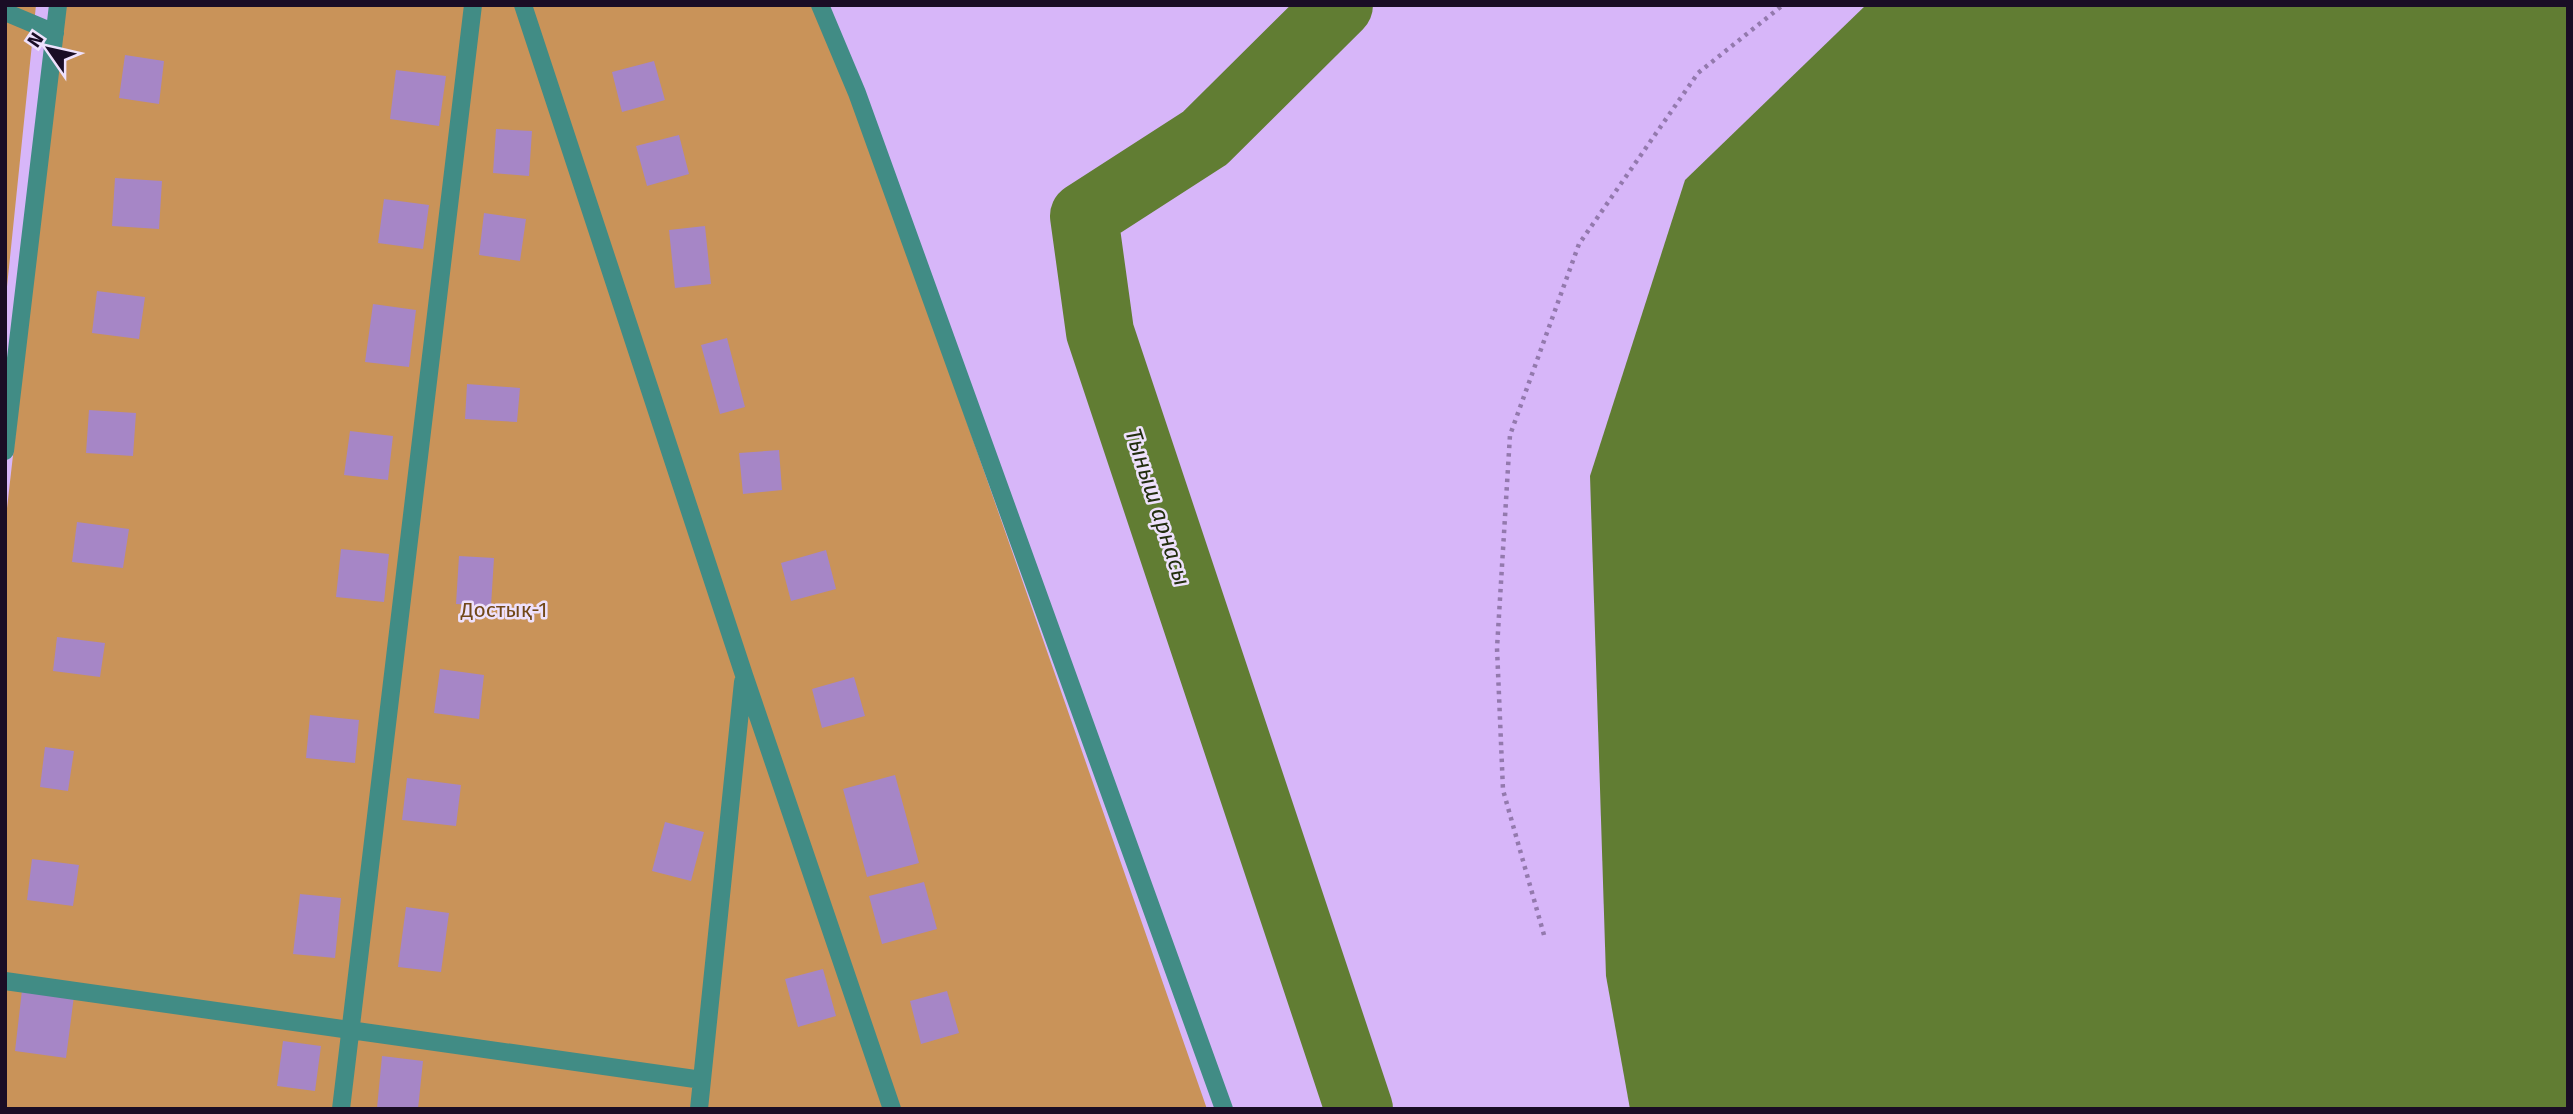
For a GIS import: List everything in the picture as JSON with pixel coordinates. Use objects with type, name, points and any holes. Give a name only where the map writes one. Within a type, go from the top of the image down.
[{"type":"street","points":[[5,451],[58,5]]},
{"type":"street","points":[[341,1109],[473,5]]},
{"type":"street","points":[[523,5],[744,676],[892,1109]]},
{"type":"street","points":[[821,5],[858,93],[1224,1109]]},
{"type":"street","points":[[5,12],[55,33]]},
{"type":"street","points":[[699,1109],[744,676]]},
{"type":"street","points":[[5,981],[702,1080]]},
{"type":"path","points":[[1544,935],[1503,790],[1497,648],[1510,435],[1579,244],[1698,73],[1783,5]]},
{"type":"green space","points":[[5,5],[36,5],[5,306]]},
{"type":"green space","name":"Достық-1","points":[[64,5],[811,5],[862,122],[1207,1109],[5,1109],[5,526]]},
{"type":"shaded area","points":[[1866,5],[2568,5],[2568,1109],[1630,1109],[1606,976],[1590,476],[1685,180]]},
{"type":"building","points":[[125,55],[164,61],[159,104],[119,98]]},
{"type":"building","points":[[654,61],[665,100],[622,112],[612,72]]},
{"type":"building","points":[[396,70],[446,76],[439,126],[390,119]]},
{"type":"building","points":[[496,129],[532,131],[529,176],[493,173]]},
{"type":"building","points":[[679,135],[689,174],[647,186],[636,146]]},
{"type":"building","points":[[115,178],[162,181],[159,229],[112,226]]},
{"type":"building","points":[[384,199],[429,205],[423,249],[378,243]]},
{"type":"building","points":[[484,213],[526,219],[520,261],[479,255]]},
{"type":"building","points":[[705,226],[711,284],[675,288],[669,230]]},
{"type":"building","points":[[97,291],[145,297],[139,339],[92,333]]},
{"type":"building","points":[[373,304],[416,310],[409,367],[365,362]]},
{"type":"building","points":[[727,338],[745,407],[720,414],[701,345]]},
{"type":"building","points":[[467,384],[520,388],[517,422],[465,419]]},
{"type":"building","points":[[89,410],[136,413],[133,456],[86,453]]},
{"type":"building","points":[[350,431],[393,436],[388,480],[344,475]]},
{"type":"building","points":[[779,450],[782,490],[743,494],[739,453]]},
{"type":"building","points":[[77,522],[129,529],[123,568],[72,562]]},
{"type":"building","points":[[341,549],[389,554],[384,602],[336,597]]},
{"type":"building","points":[[826,550],[836,589],[791,601],[781,563]]},
{"type":"building","points":[[459,556],[494,558],[491,606],[456,604]]},
{"type":"building","points":[[57,637],[105,643],[100,677],[53,671]]},
{"type":"building","points":[[440,669],[484,675],[479,719],[434,713]]},
{"type":"building","points":[[854,677],[865,716],[822,728],[812,689]]},
{"type":"building","points":[[310,715],[359,720],[355,763],[306,758]]},
{"type":"building","points":[[45,747],[74,751],[68,791],[40,787]]},
{"type":"building","points":[[895,775],[919,863],[867,877],[843,789]]},
{"type":"building","points":[[407,778],[461,785],[456,826],[402,820]]},
{"type":"building","points":[[665,822],[704,832],[691,881],[652,871]]},
{"type":"building","points":[[32,859],[79,865],[73,906],[27,900]]},
{"type":"building","points":[[924,882],[937,929],[882,944],[869,896]]},
{"type":"building","points":[[300,894],[341,898],[335,958],[293,954]]},
{"type":"building","points":[[406,907],[449,913],[441,972],[398,967]]},
{"type":"building","points":[[823,969],[836,1016],[798,1027],[785,979]]},
{"type":"building","points":[[22,990],[74,996],[66,1058],[15,1051]]},
{"type":"building","points":[[947,991],[959,1033],[921,1044],[910,1001]]},
{"type":"building","points":[[283,1041],[321,1046],[315,1091],[277,1086]]},
{"type":"building","points":[[382,1056],[423,1061],[418,1109],[377,1108]]},
{"type":"waterway","name":"Тыныш арнасы","points":[[1339,5],[1205,138],[1084,216],[1100,332],[1359,1109]]}]
